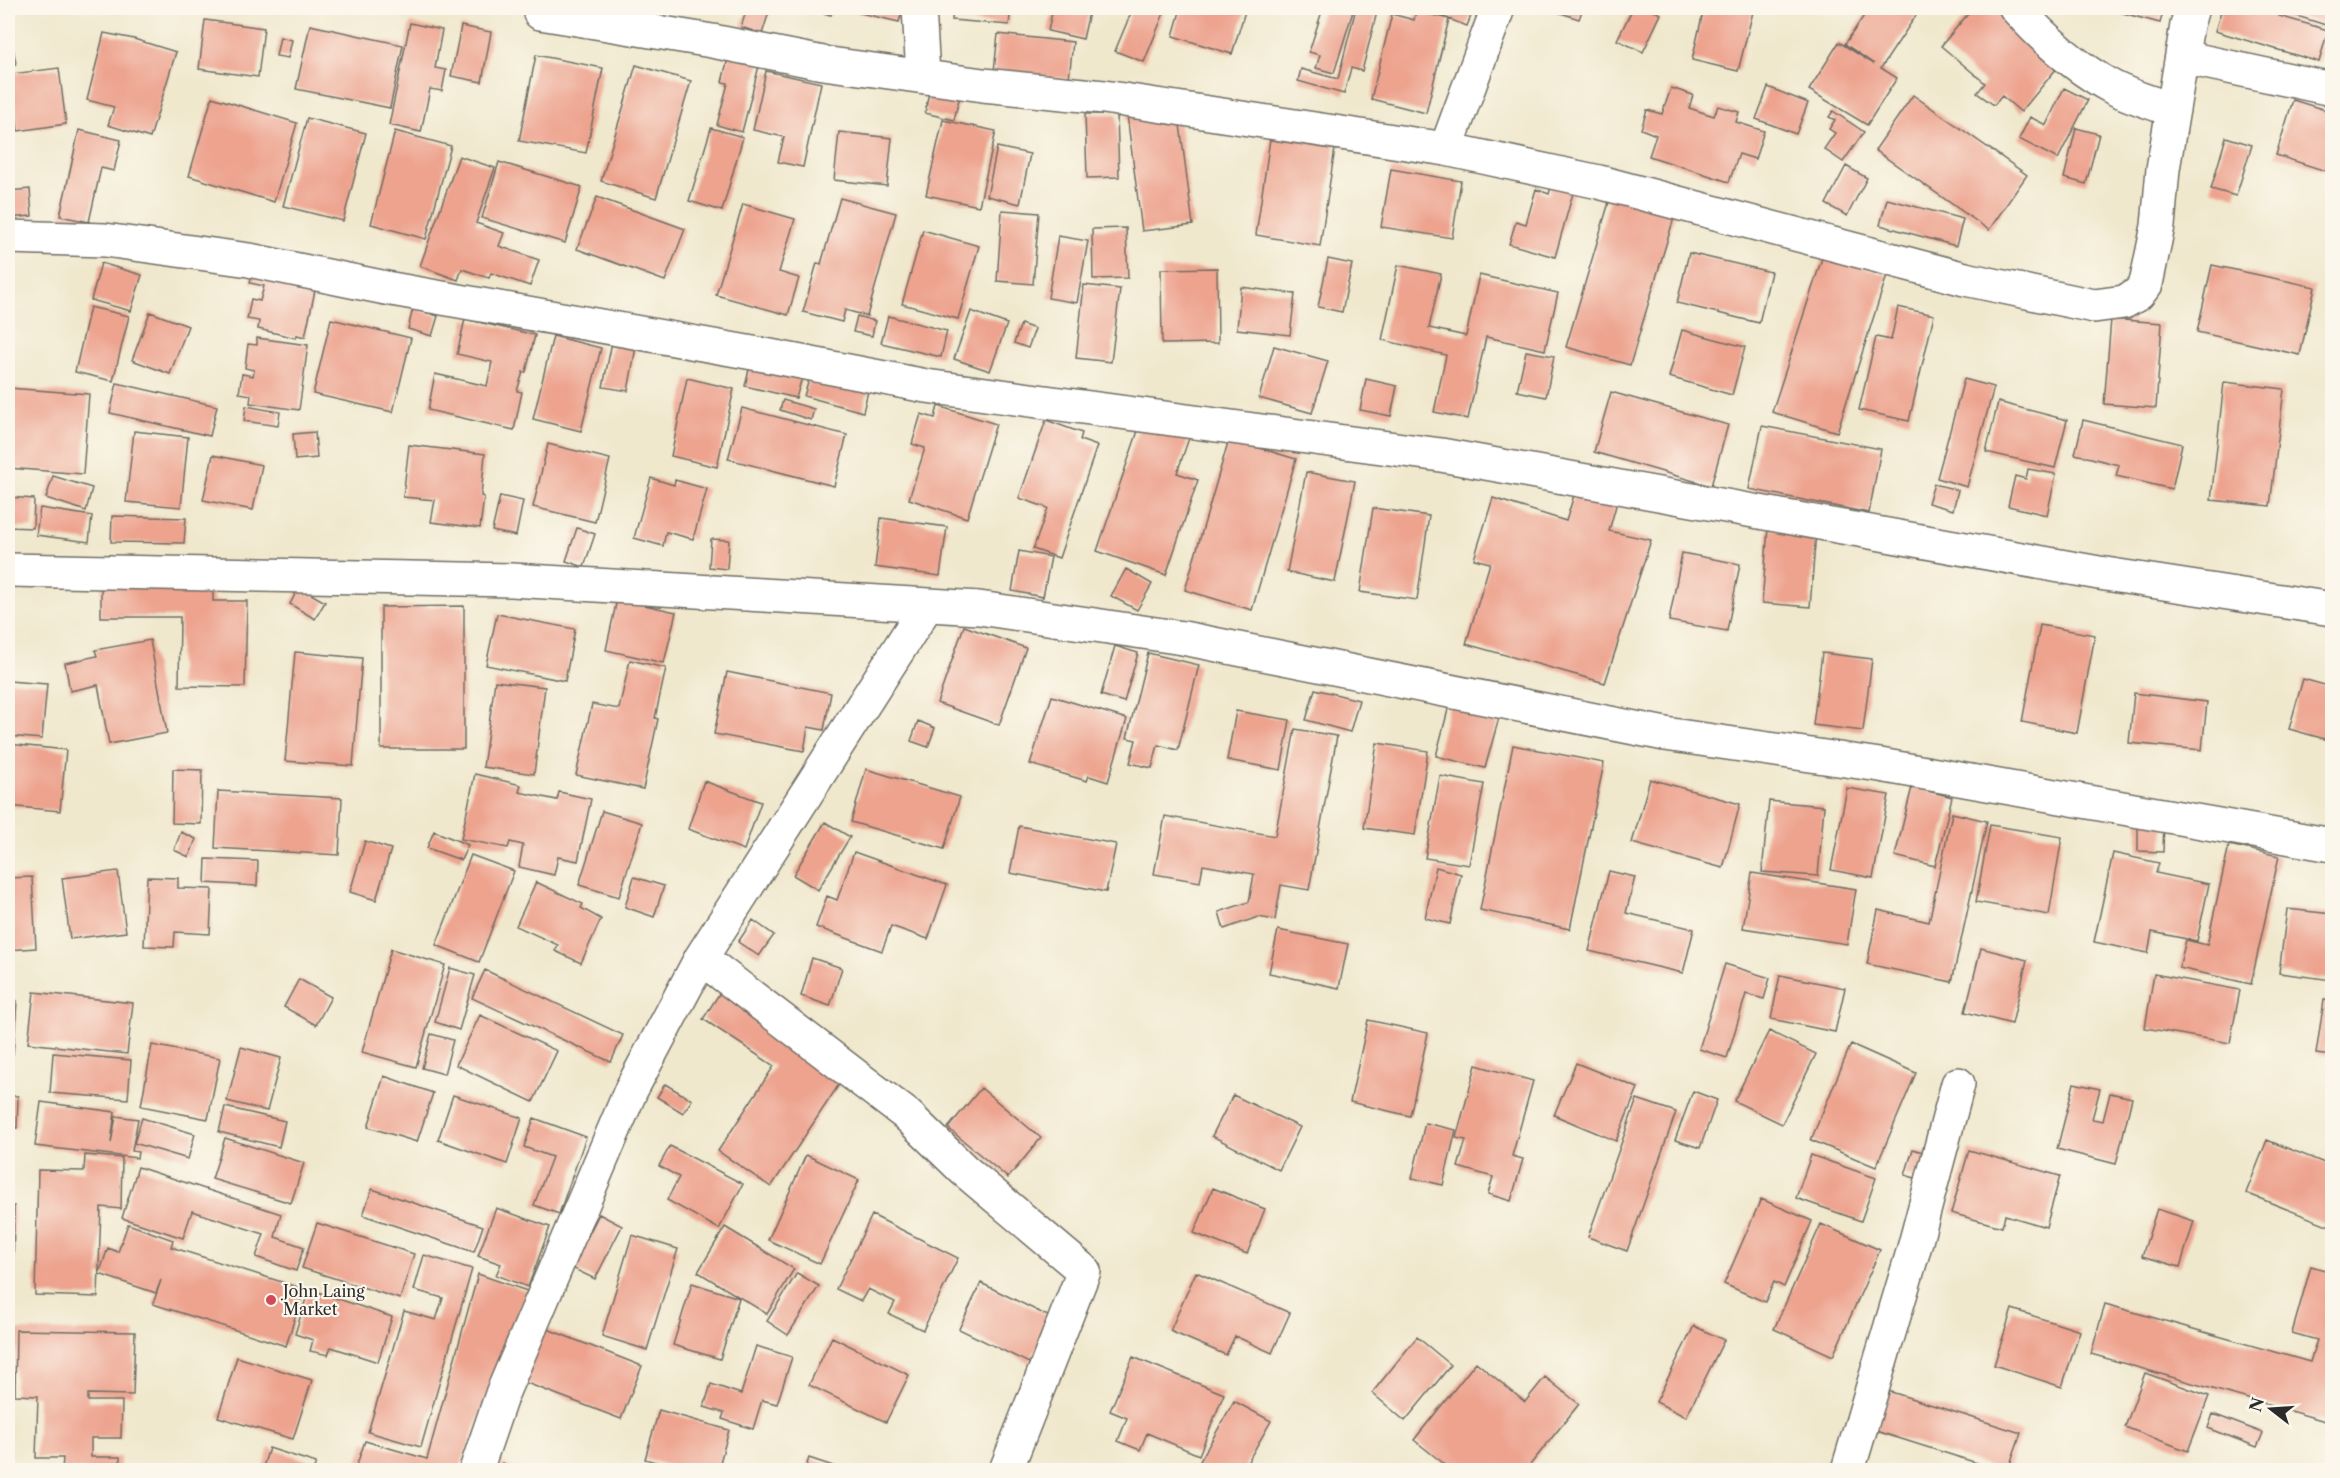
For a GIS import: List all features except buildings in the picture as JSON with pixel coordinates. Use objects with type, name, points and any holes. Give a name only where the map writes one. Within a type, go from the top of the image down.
[{"type":"street","points":[[920,8],[923,75]]},
{"type":"street","points":[[1446,149],[1498,8]]},
{"type":"street","points":[[2016,8],[2035,29],[2072,62],[2114,88],[2173,110]]},
{"type":"street","points":[[540,13],[712,41],[824,63],[1104,97],[1446,149],[1599,182],[1965,279],[2094,306],[2124,302],[2138,294],[2146,284],[2158,226],[2163,169],[2192,8]]},
{"type":"street","points":[[2182,57],[2332,89]]},
{"type":"street","points":[[8,237],[105,240],[249,260],[386,288],[746,351],[926,386],[1441,455],[2100,573],[2332,609]]},
{"type":"street","points":[[8,570],[512,580],[979,608],[1183,638],[1665,734],[1880,765],[2332,844]]},
{"type":"street","points":[[476,1470],[502,1394],[631,1090],[701,958],[927,605]]},
{"type":"street","points":[[701,958],[907,1115],[964,1170],[1084,1271],[1006,1470]]},
{"type":"street","points":[[1848,1470],[1912,1252],[1958,1084]]},
{"type":"place","name":"John Laing Market","points":[[271,1300]]}]
